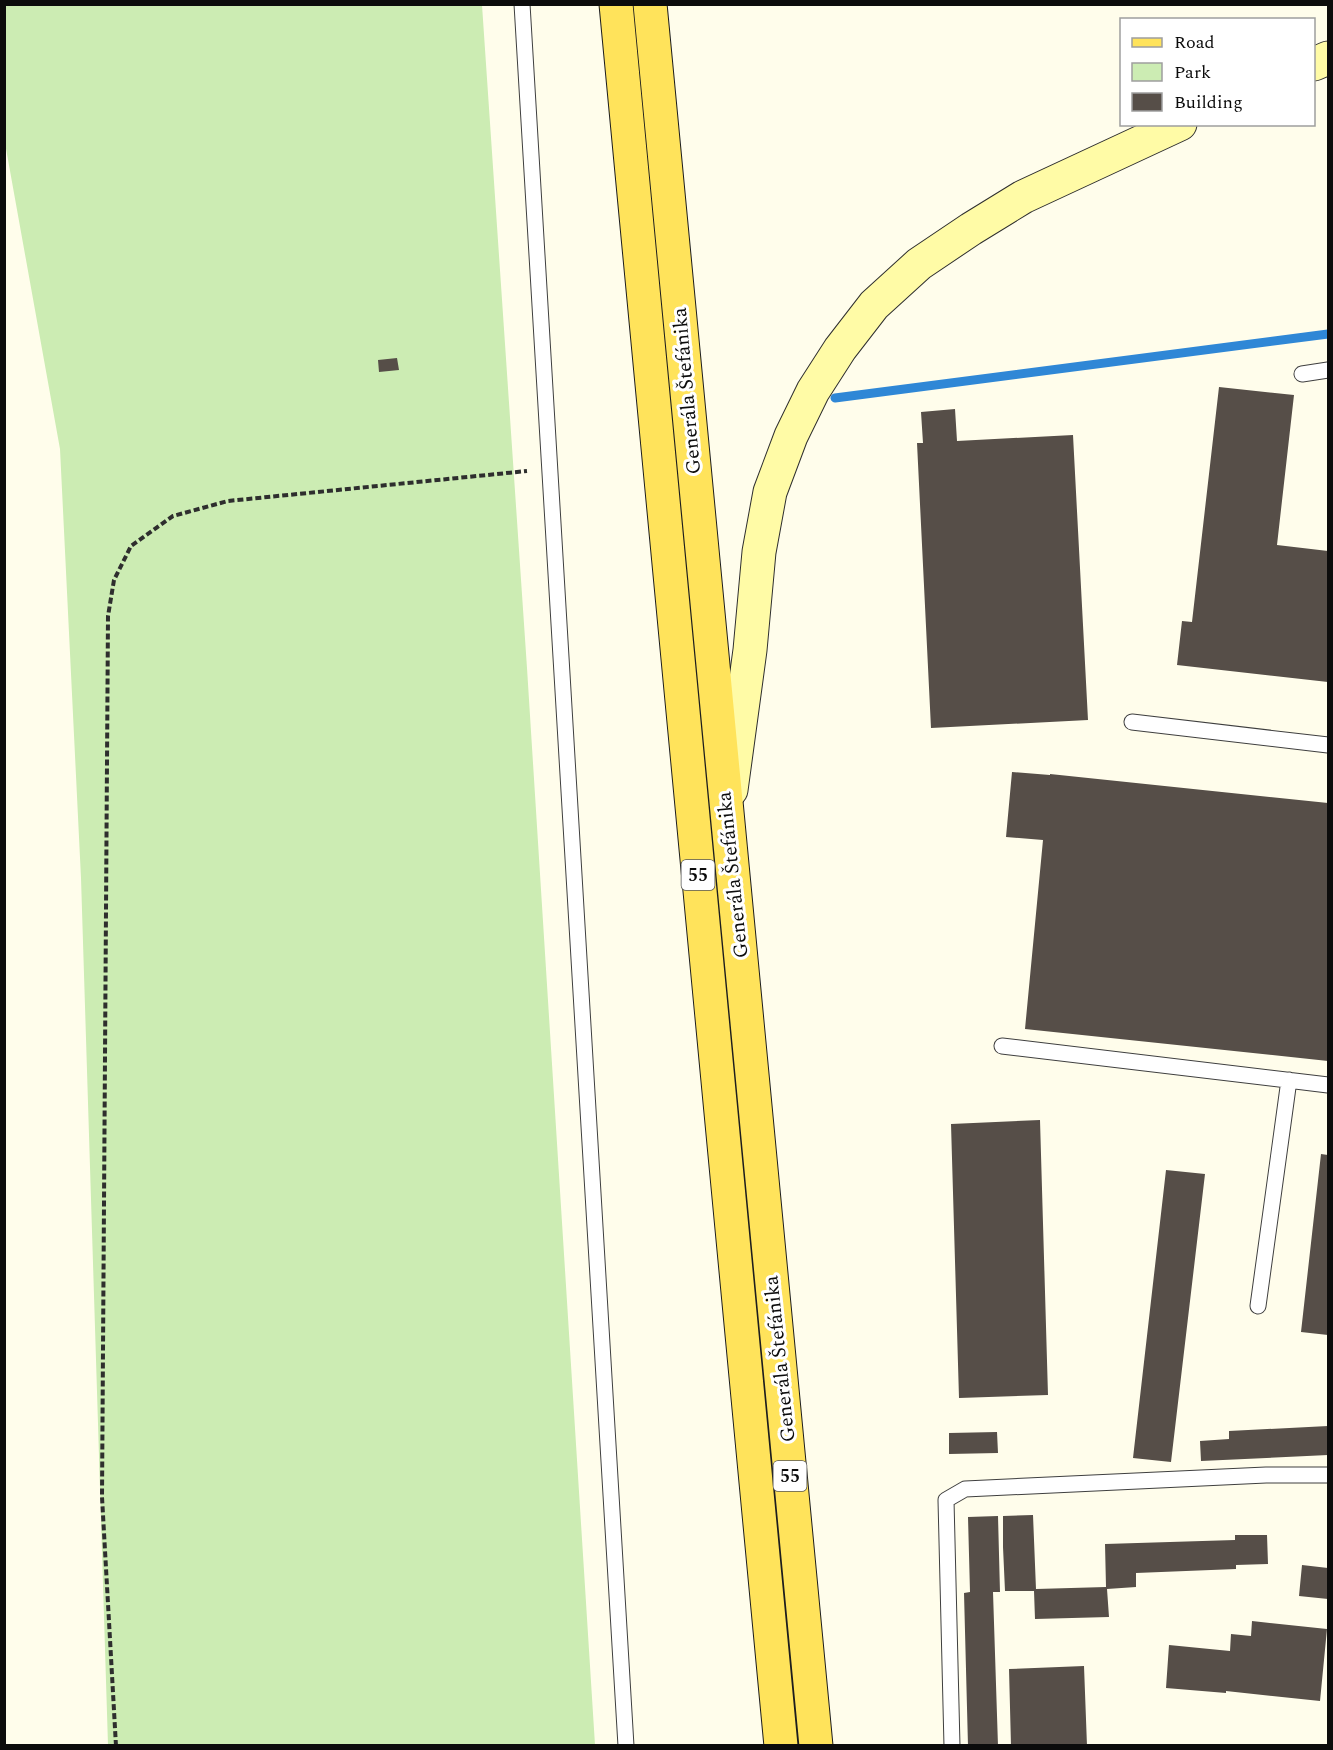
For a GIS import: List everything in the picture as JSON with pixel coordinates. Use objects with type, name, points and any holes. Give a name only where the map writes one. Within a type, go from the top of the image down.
[{"type":"main road","name":"Generála Štefánika","points":[[616,4],[781,1746]]},
{"type":"main road","name":"Generála Štefánika","points":[[650,4],[816,1746]]},
{"type":"main road","points":[[1315,64],[1329,58]]},
{"type":"main road","points":[[727,823],[750,650],[759,552],[770,492],[791,436],[813,392],[840,349],[874,305],[919,264],[971,229],[1023,197],[1176,126]]},
{"type":"lane","points":[[522,4],[626,1746]]},
{"type":"lane","points":[[1302,374],[1329,370]]},
{"type":"lane","points":[[1132,722],[1329,745]]},
{"type":"lane","points":[[1002,1046],[1329,1085]]},
{"type":"lane","points":[[1258,1306],[1289,1080]]},
{"type":"lane","points":[[952,1746],[946,1500],[965,1489],[1254,1475],[1329,1475]]},
{"type":"path","points":[[116,1746],[102,1497],[108,616],[114,580],[131,546],[173,516],[228,501],[549,469]]},
{"type":"green space","points":[[4,5],[482,5],[527,668],[595,1745],[108,1745],[81,878],[60,449],[5,143]]},
{"type":"building","points":[[397,358],[399,370],[379,372],[378,360]]},
{"type":"building","points":[[1219,387],[1294,395],[1277,545],[1328,551],[1328,682],[1177,665],[1182,621],[1192,622]]},
{"type":"building","points":[[955,409],[957,441],[1073,435],[1088,720],[931,728],[917,443],[923,443],[921,412]]},
{"type":"building","points":[[1012,772],[1328,803],[1328,1061],[1025,1029],[1043,840],[1006,837]]},
{"type":"building","points":[[1040,1120],[1048,1395],[959,1398],[951,1124]]},
{"type":"building","points":[[1321,1154],[1328,1155],[1328,1335],[1301,1332]]},
{"type":"building","points":[[1166,1170],[1205,1174],[1171,1462],[1133,1458]]},
{"type":"building","points":[[1328,1426],[1328,1455],[1201,1461],[1200,1441],[1229,1439],[1229,1431]]},
{"type":"building","points":[[997,1432],[998,1453],[949,1454],[949,1433]]},
{"type":"building","points":[[1033,1515],[1036,1589],[1106,1587],[1105,1544],[1235,1540],[1235,1535],[1267,1535],[1268,1564],[1236,1565],[1236,1569],[1136,1573],[1136,1587],[1107,1589],[1109,1617],[1035,1619],[1034,1591],[1005,1591],[1003,1547],[1003,1516]]},
{"type":"building","points":[[998,1516],[1000,1592],[993,1592],[998,1746],[968,1746],[964,1593],[970,1592],[968,1517]]},
{"type":"building","points":[[1302,1565],[1328,1568],[1328,1599],[1299,1596]]},
{"type":"building","points":[[1252,1621],[1327,1629],[1320,1701],[1226,1691],[1226,1693],[1166,1688],[1169,1645],[1230,1651],[1231,1634],[1251,1636]]},
{"type":"building","points":[[1084,1666],[1087,1746],[1011,1746],[1009,1669]]},
{"type":"waterway","points":[[835,398],[1328,334]]}]
